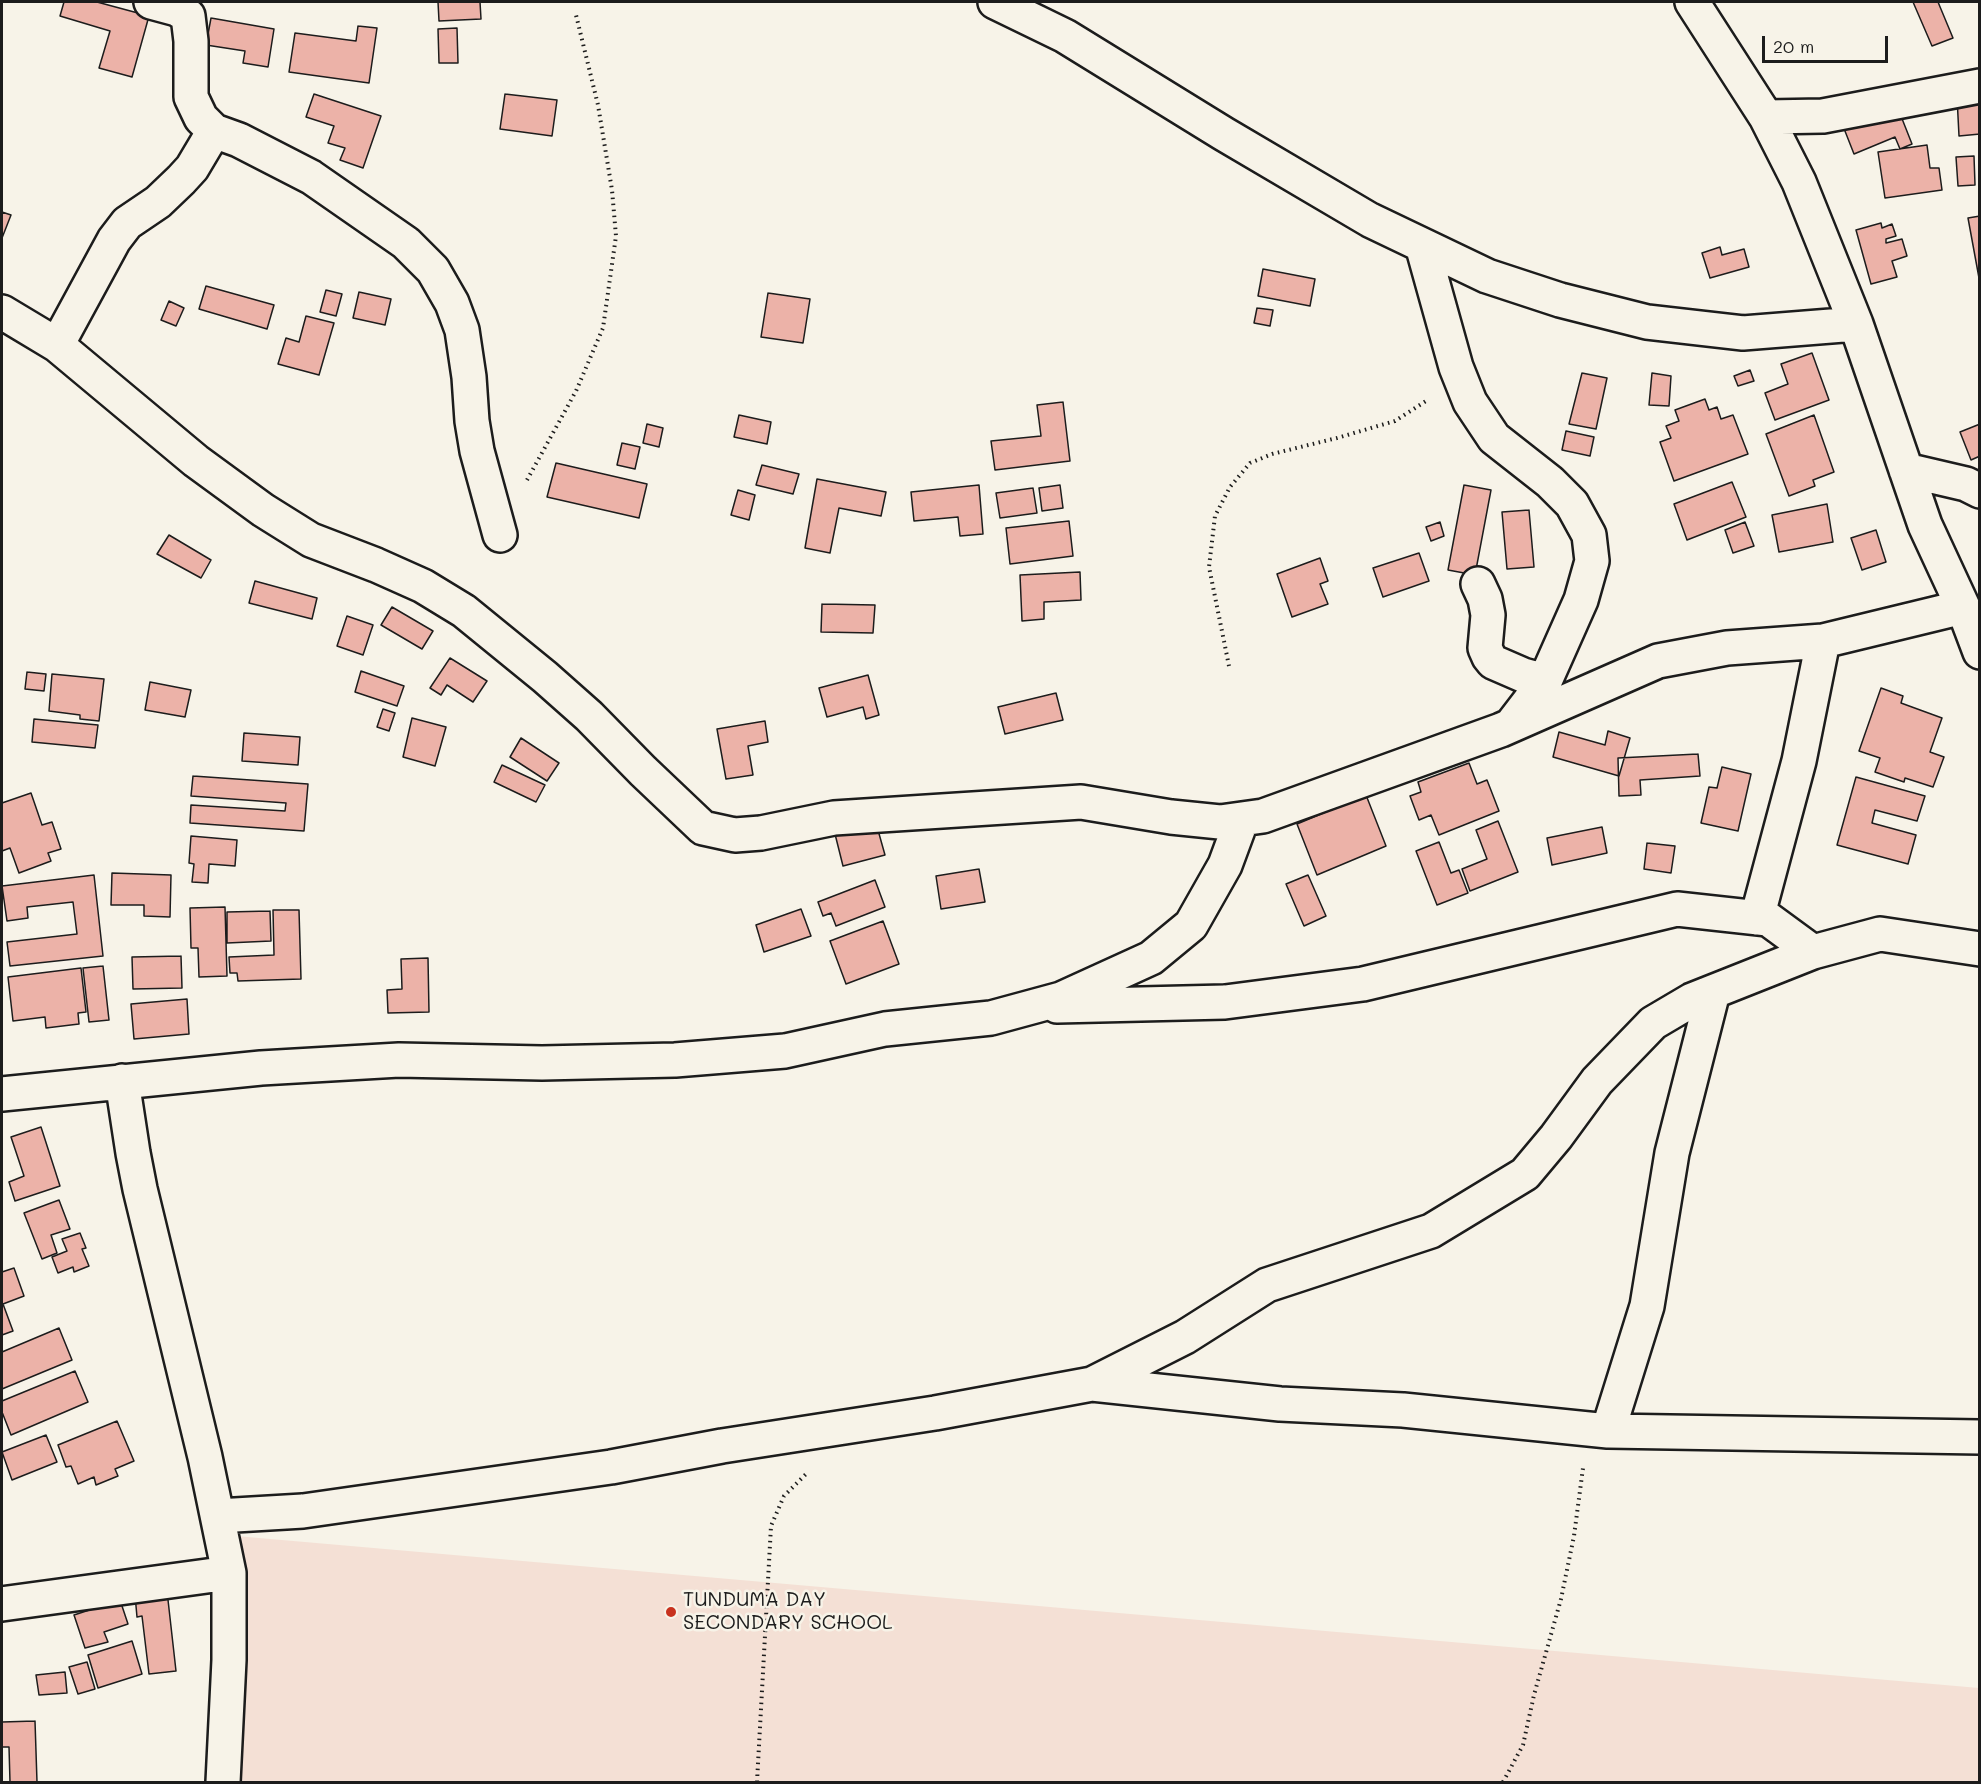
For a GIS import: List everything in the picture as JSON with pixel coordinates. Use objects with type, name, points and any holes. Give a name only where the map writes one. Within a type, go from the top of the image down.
[{"type":"street","points":[[151,2],[177,9],[188,16],[191,97],[201,118],[214,131],[239,140],[311,177],[406,243],[433,270],[452,303],[462,330],[477,451],[500,535]]},
{"type":"street","points":[[995,2],[1065,36],[1370,220],[1487,276],[1560,300],[1647,322],[1743,333],[1856,324]]},
{"type":"street","points":[[1692,2],[1766,117],[1799,182],[1856,324],[1925,525],[1963,607],[1980,652]]},
{"type":"street","points":[[1766,117],[1823,116],[1980,86]]},
{"type":"street","points":[[57,345],[114,240],[127,223],[158,202],[192,168],[214,131]]},
{"type":"street","points":[[1422,245],[1456,367],[1470,402],[1494,438],[1550,482],[1572,504],[1589,536],[1592,561],[1581,600],[1545,681],[1511,725]]},
{"type":"street","points":[[2,312],[57,345],[196,461],[262,510],[310,540],[423,586],[464,611],[589,716],[703,828],[735,835],[761,833],[834,818],[1081,802],[1171,818],[1220,822],[1263,816],[1511,725],[1658,662],[1727,648],[1823,641],[1963,607]]},
{"type":"street","points":[[1906,470],[1966,484],[1980,491]]},
{"type":"street","points":[[1478,584],[1485,599],[1488,615],[1485,648],[1489,657],[1493,662],[1523,675],[1545,681]]},
{"type":"street","points":[[1757,918],[1799,761],[1823,641]]},
{"type":"street","points":[[2,1094],[261,1068],[399,1060],[542,1063],[697,1058],[784,1051],[885,1029],[991,1018],[1061,999],[1151,958],[1191,925],[1225,865],[1242,819]]},
{"type":"street","points":[[1031,1007],[1225,1002],[1363,984],[1677,909],[1768,919],[1813,952]]},
{"type":"street","points":[[218,1516],[303,1511],[611,1467],[722,1446],[935,1413],[1092,1384],[1185,1337],[1267,1285],[1431,1231],[1525,1174],[1556,1137],[1597,1081],[1653,1023],[1692,1000],[1813,952],[1880,934],[1980,950]]},
{"type":"street","points":[[1600,1430],[1647,1306],[1672,1153],[1713,992]]},
{"type":"street","points":[[122,1081],[136,1171],[218,1516],[229,1573],[229,1660],[223,1782]]},
{"type":"street","points":[[1092,1384],[1280,1404],[1403,1410],[1600,1430],[1980,1437]]},
{"type":"street","points":[[2,1604],[229,1573]]},
{"type":"path","points":[[525,482],[576,391],[603,328],[616,236],[612,189],[598,105],[576,15]]},
{"type":"path","points":[[1229,666],[1209,567],[1215,516],[1230,487],[1250,463],[1272,454],[1395,421],[1426,403],[1456,367]]},
{"type":"path","points":[[1503,1782],[1523,1745],[1534,1695],[1561,1599],[1574,1536],[1581,1477],[1600,1430]]},
{"type":"path","points":[[757,1782],[771,1526],[784,1496],[813,1467]]},
{"type":"shaded area","name":"TUNDUMA DAY SECONDARY SCHOOL","points":[[236,1536],[1979,1688],[1979,1782],[229,1782]]},
{"type":"building","points":[[64,2],[97,2],[149,16],[132,77],[99,68],[110,31],[60,16]]},
{"type":"building","points":[[438,2],[480,2],[481,19],[439,21]]},
{"type":"building","points":[[1913,2],[1938,2],[1953,38],[1932,46]]},
{"type":"building","points":[[211,18],[274,29],[268,67],[243,63],[245,51],[206,45]]},
{"type":"building","points":[[358,26],[377,28],[369,83],[289,72],[295,33],[356,41]]},
{"type":"building","points":[[457,28],[458,63],[439,63],[438,29]]},
{"type":"building","points":[[314,94],[381,116],[363,168],[340,160],[345,148],[328,143],[334,126],[306,117]]},
{"type":"building","points":[[505,94],[557,100],[552,136],[500,129]]},
{"type":"building","points":[[1980,96],[1980,134],[1959,136],[1957,97]]},
{"type":"building","points":[[1897,106],[1912,144],[1900,149],[1895,137],[1854,154],[1843,126]]},
{"type":"building","points":[[1927,145],[1930,168],[1939,168],[1942,190],[1885,198],[1878,152]]},
{"type":"building","points":[[1974,156],[1975,185],[1958,186],[1956,157]]},
{"type":"building","points":[[2,212],[11,215],[2,238]]},
{"type":"building","points":[[1980,216],[1980,278],[1979,278],[1968,218]]},
{"type":"building","points":[[1881,223],[1882,228],[1892,224],[1896,236],[1886,239],[1886,243],[1902,239],[1907,256],[1892,261],[1897,277],[1871,284],[1856,230]]},
{"type":"building","points":[[1720,247],[1722,255],[1744,249],[1749,267],[1710,278],[1702,253]]},
{"type":"building","points":[[1263,269],[1315,279],[1310,306],[1258,296]]},
{"type":"building","points":[[206,286],[274,305],[267,329],[199,309]]},
{"type":"building","points":[[326,290],[342,294],[336,316],[320,312]]},
{"type":"building","points":[[359,292],[391,299],[385,325],[353,318]]},
{"type":"building","points":[[768,293],[810,299],[803,343],[761,337]]},
{"type":"building","points":[[169,301],[184,308],[176,326],[161,320]]},
{"type":"building","points":[[1257,308],[1273,310],[1270,326],[1254,323]]},
{"type":"building","points":[[306,316],[334,323],[319,375],[278,364],[286,338],[299,342]]},
{"type":"building","points":[[1812,353],[1829,400],[1775,420],[1765,393],[1788,384],[1781,364]]},
{"type":"building","points":[[1750,370],[1754,381],[1738,386],[1734,376]]},
{"type":"building","points":[[1582,373],[1607,378],[1596,429],[1569,424]]},
{"type":"building","points":[[1652,373],[1671,376],[1669,406],[1649,405]]},
{"type":"building","points":[[1705,399],[1709,410],[1717,407],[1721,419],[1733,415],[1748,454],[1674,481],[1660,442],[1671,438],[1666,426],[1679,421],[1675,410]]},
{"type":"building","points":[[1063,402],[1070,461],[995,470],[991,441],[1041,436],[1037,405]]},
{"type":"building","points":[[739,415],[771,422],[767,444],[734,437]]},
{"type":"building","points":[[1814,415],[1834,472],[1813,480],[1815,486],[1789,496],[1766,434]]},
{"type":"building","points":[[647,424],[663,428],[659,447],[643,443]]},
{"type":"building","points":[[1980,424],[1980,456],[1971,460],[1960,432]]},
{"type":"building","points":[[1566,431],[1594,437],[1590,456],[1562,450]]},
{"type":"building","points":[[622,443],[640,447],[635,469],[617,465]]},
{"type":"building","points":[[556,463],[647,484],[639,518],[547,497]]},
{"type":"building","points":[[762,465],[799,474],[793,494],[756,485]]},
{"type":"building","points":[[817,479],[886,492],[881,516],[839,508],[830,553],[805,548]]},
{"type":"building","points":[[1732,482],[1746,517],[1687,540],[1674,504]]},
{"type":"building","points":[[979,485],[983,534],[960,536],[958,517],[914,521],[911,492]]},
{"type":"building","points":[[1060,485],[1063,508],[1042,511],[1039,488]]},
{"type":"building","points":[[1464,485],[1491,490],[1475,575],[1448,570]]},
{"type":"building","points":[[1033,488],[1037,513],[1000,518],[996,493]]},
{"type":"building","points":[[738,490],[755,495],[749,520],[731,515]]},
{"type":"building","points":[[1827,504],[1833,542],[1779,552],[1772,515]]},
{"type":"building","points":[[1529,510],[1534,567],[1507,569],[1502,512]]},
{"type":"building","points":[[1069,521],[1073,556],[1010,564],[1006,528]]},
{"type":"building","points":[[1440,522],[1444,536],[1431,541],[1426,527]]},
{"type":"building","points":[[1745,522],[1754,546],[1733,553],[1725,530]]},
{"type":"building","points":[[1876,530],[1886,562],[1862,570],[1851,538]]},
{"type":"building","points":[[169,535],[211,560],[201,578],[157,554]]},
{"type":"building","points":[[1419,553],[1429,581],[1383,597],[1373,568]]},
{"type":"building","points":[[1320,558],[1328,581],[1320,584],[1328,604],[1292,617],[1277,574]]},
{"type":"building","points":[[1080,572],[1081,600],[1044,602],[1044,619],[1022,621],[1020,575]]},
{"type":"building","points":[[255,581],[317,598],[312,619],[249,603]]},
{"type":"building","points":[[822,604],[875,605],[873,633],[821,632]]},
{"type":"building","points":[[392,607],[433,631],[422,649],[381,625]]},
{"type":"building","points":[[347,616],[373,625],[363,655],[337,646]]},
{"type":"building","points":[[450,658],[487,681],[473,702],[447,685],[441,695],[430,688]]},
{"type":"building","points":[[361,671],[404,686],[397,706],[355,692]]},
{"type":"building","points":[[27,672],[46,674],[44,691],[25,689]]},
{"type":"building","points":[[52,674],[104,679],[99,721],[80,719],[80,715],[49,711]]},
{"type":"building","points":[[868,675],[879,715],[866,719],[863,707],[827,717],[819,688]]},
{"type":"building","points":[[150,682],[191,690],[185,717],[145,710]]},
{"type":"building","points":[[1881,688],[1903,696],[1901,703],[1942,718],[1930,752],[1944,757],[1933,787],[1905,778],[1904,782],[1875,772],[1880,758],[1859,751]]},
{"type":"building","points":[[1056,693],[1063,720],[1005,734],[998,707]]},
{"type":"building","points":[[383,709],[395,713],[389,731],[377,727]]},
{"type":"building","points":[[412,718],[446,727],[435,766],[403,757]]},
{"type":"building","points":[[34,719],[98,725],[95,748],[32,742]]},
{"type":"building","points":[[765,721],[768,742],[748,746],[753,775],[726,779],[717,729]]},
{"type":"building","points":[[1608,731],[1630,738],[1619,776],[1553,757],[1559,732],[1605,745]]},
{"type":"building","points":[[244,733],[300,737],[298,765],[242,761]]},
{"type":"building","points":[[521,738],[559,763],[547,781],[510,757]]},
{"type":"building","points":[[1698,754],[1700,776],[1640,780],[1641,795],[1619,796],[1618,758]]},
{"type":"building","points":[[1469,763],[1477,784],[1487,780],[1499,811],[1439,835],[1431,815],[1419,820],[1410,796],[1421,792],[1418,782]]},
{"type":"building","points":[[502,765],[545,785],[536,802],[494,782]]},
{"type":"building","points":[[1722,767],[1751,774],[1738,831],[1701,823],[1709,787],[1717,788]]},
{"type":"building","points":[[193,776],[308,784],[304,831],[190,823],[191,805],[285,811],[286,803],[191,796]]},
{"type":"building","points":[[1856,777],[1925,796],[1917,821],[1875,810],[1872,823],[1916,835],[1908,864],[1837,845]]},
{"type":"building","points":[[31,793],[42,825],[52,822],[61,849],[48,853],[51,861],[19,873],[10,848],[2,851],[2,803]]},
{"type":"building","points":[[1366,795],[1386,846],[1317,875],[1297,824]]},
{"type":"building","points":[[1498,821],[1518,872],[1470,891],[1462,869],[1487,859],[1476,830]]},
{"type":"building","points":[[876,823],[885,855],[843,866],[835,834]]},
{"type":"building","points":[[1602,827],[1607,853],[1552,865],[1547,838]]},
{"type":"building","points":[[191,836],[237,840],[235,866],[209,864],[208,883],[192,882],[194,864],[189,863]]},
{"type":"building","points":[[1439,842],[1451,873],[1459,870],[1468,893],[1437,905],[1416,851]]},
{"type":"building","points":[[1647,843],[1675,846],[1671,873],[1644,869]]},
{"type":"building","points":[[979,869],[985,902],[941,909],[936,876]]},
{"type":"building","points":[[112,873],[171,875],[170,917],[144,916],[144,905],[111,905]]},
{"type":"building","points":[[94,875],[103,956],[10,966],[7,942],[77,934],[73,902],[27,907],[28,918],[7,921],[2,886]]},
{"type":"building","points":[[1308,875],[1326,916],[1304,926],[1286,884]]},
{"type":"building","points":[[875,880],[885,907],[836,926],[831,913],[823,916],[818,902]]},
{"type":"building","points":[[225,907],[227,976],[199,977],[198,948],[191,948],[190,908]]},
{"type":"building","points":[[801,909],[811,936],[764,952],[756,925]]},
{"type":"building","points":[[273,910],[299,910],[301,979],[238,981],[237,973],[230,973],[229,957],[274,955]]},
{"type":"building","points":[[270,911],[271,941],[227,943],[227,912]]},
{"type":"building","points":[[883,921],[899,964],[846,984],[830,941]]},
{"type":"building","points":[[181,956],[182,988],[133,989],[132,957]]},
{"type":"building","points":[[428,958],[429,1012],[388,1013],[387,990],[402,989],[401,959]]},
{"type":"building","points":[[103,966],[109,1020],[89,1022],[83,968]]},
{"type":"building","points":[[81,968],[86,1012],[78,1013],[79,1024],[46,1028],[45,1017],[13,1021],[8,977]]},
{"type":"building","points":[[187,999],[189,1034],[134,1039],[131,1004]]},
{"type":"building","points":[[41,1127],[60,1186],[15,1201],[9,1182],[24,1176],[11,1137]]},
{"type":"building","points":[[59,1200],[70,1229],[51,1235],[57,1253],[42,1259],[24,1213]]},
{"type":"building","points":[[80,1233],[86,1248],[82,1249],[89,1266],[74,1272],[73,1267],[58,1273],[52,1257],[67,1251],[62,1239]]},
{"type":"building","points":[[14,1268],[24,1296],[3,1304],[13,1331],[2,1335],[2,1272]]},
{"type":"building","points":[[59,1328],[72,1360],[2,1389],[2,1352]]},
{"type":"building","points":[[75,1371],[88,1402],[11,1435],[2,1412],[2,1401]]},
{"type":"building","points":[[117,1421],[134,1461],[115,1469],[118,1476],[96,1485],[94,1477],[78,1484],[71,1466],[66,1467],[58,1445]]},
{"type":"building","points":[[46,1435],[57,1462],[12,1480],[2,1452]]},
{"type":"building","points":[[167,1591],[176,1671],[149,1674],[142,1616],[137,1617],[135,1595]]},
{"type":"building","points":[[120,1600],[128,1624],[104,1632],[108,1642],[85,1648],[74,1615]]},
{"type":"building","points":[[132,1641],[142,1674],[98,1688],[88,1655]]},
{"type":"building","points":[[87,1662],[95,1689],[78,1694],[69,1667]]},
{"type":"building","points":[[65,1672],[67,1693],[39,1695],[36,1675]]},
{"type":"building","points":[[35,1721],[37,1782],[10,1782],[9,1747],[2,1747],[2,1722]]},
{"type":"place","name":"TUNDUMA DAY SECONDARY SCHOOL","points":[[671,1612]]}]
